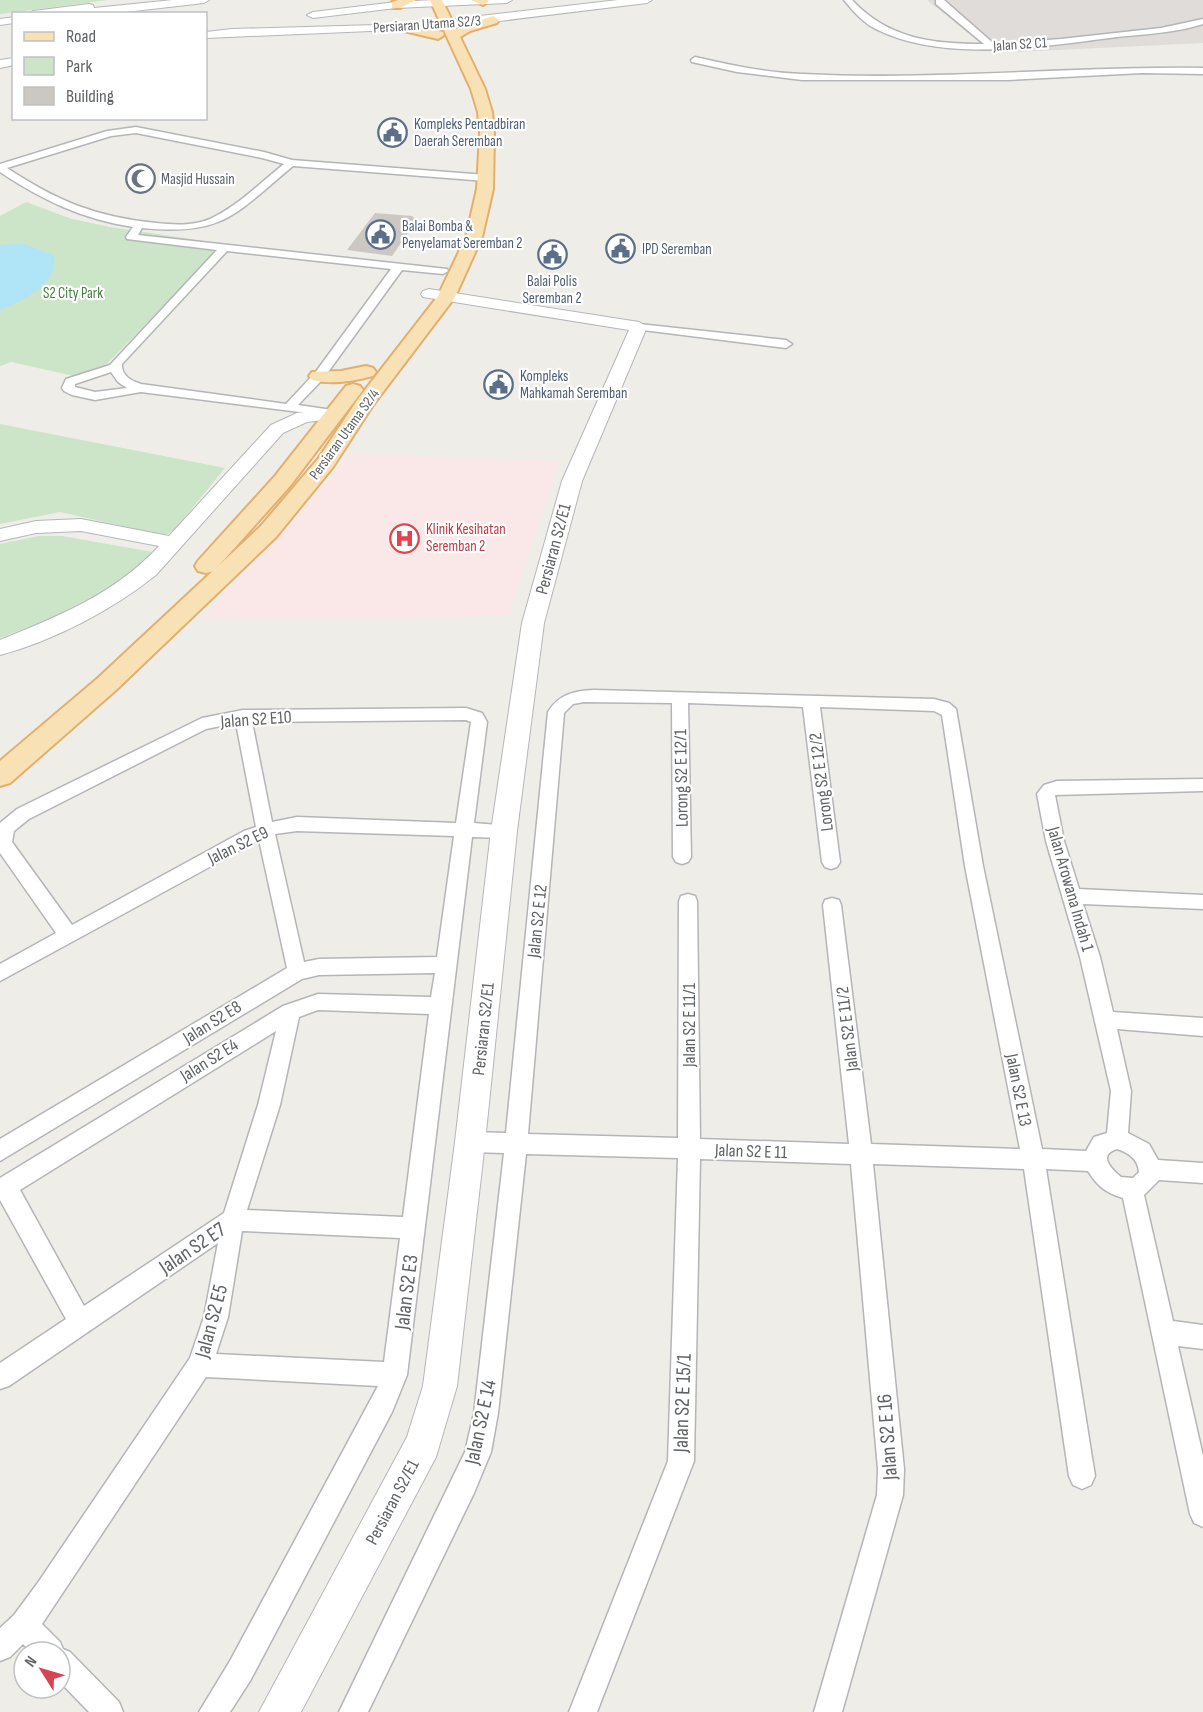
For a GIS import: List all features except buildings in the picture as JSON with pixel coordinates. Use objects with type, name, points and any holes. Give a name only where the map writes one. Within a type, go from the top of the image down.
[{"type":"main road","points":[[396,5],[410,0]]},
{"type":"main road","points":[[477,0],[483,1]]},
{"type":"main road","name":"Persiaran Utama S2/4","points":[[430,1],[443,30],[467,102]]},
{"type":"main road","points":[[408,27],[443,30],[466,28],[493,20]]},
{"type":"main road","name":"Persiaran Utama S2/4","points":[[0,776],[107,684],[268,532],[326,463],[438,296],[463,234],[473,177],[487,133],[485,112],[478,89],[443,30]]},
{"type":"main road","name":"Persiaran Utama S2/4","points":[[0,753],[166,607],[227,545],[335,414],[366,372],[438,296],[443,271],[463,234]]},
{"type":"main road","points":[[319,376],[341,376],[366,372]]},
{"type":"main road","points":[[335,414],[346,412],[365,403]]},
{"type":"street","points":[[53,12],[151,2],[204,0]]},
{"type":"street","name":"Persiaran Utama S2/3","points":[[207,29],[430,1],[507,0]]},
{"type":"street","name":"Persiaran Utama S2/3","points":[[493,20],[648,0]]},
{"type":"street","name":"Jalan S2 C1","points":[[848,0],[867,20],[886,30],[935,42],[992,46],[1177,28],[1203,21]]},
{"type":"street","points":[[940,0],[939,2],[992,46]]},
{"type":"street","points":[[85,12],[151,2]]},
{"type":"street","name":"Persiaran Utama S2/3","points":[[207,35],[255,31],[408,27]]},
{"type":"street","points":[[695,60],[738,69],[802,77],[1008,77],[1142,70],[1203,70]]},
{"type":"street","points":[[0,167],[110,133],[136,130],[264,155],[291,163],[473,177]]},
{"type":"street","points":[[0,167],[45,198],[83,214],[139,225],[176,228],[212,222],[233,210],[291,163]]},
{"type":"street","points":[[139,225],[131,237],[443,271]]},
{"type":"street","points":[[141,388],[113,396],[93,397],[75,393],[68,388],[70,382],[115,368],[124,354],[224,248]]},
{"type":"street","points":[[277,429],[282,407],[319,376],[398,267]]},
{"type":"street","points":[[438,296],[639,327],[786,344]]},
{"type":"street","name":"Persiaran S2/E1","points":[[279,1712],[423,1444],[440,1386],[470,1142],[504,831],[533,624],[549,558],[572,481],[639,327]]},
{"type":"street","points":[[115,368],[118,376],[129,385],[141,388],[335,414]]},
{"type":"street","points":[[0,648],[111,600],[149,570],[277,429],[299,418],[335,414]]},
{"type":"street","points":[[0,535],[36,527],[81,525],[172,543]]},
{"type":"street","name":"Jalan S2 E 12","points":[[516,1143],[556,712],[564,702],[571,698],[680,698]]},
{"type":"street","points":[[680,698],[812,702]]},
{"type":"street","name":"Lorong S2 E 12/1","points":[[680,698],[682,857]]},
{"type":"street","name":"Jalan S2 E 13","points":[[812,702],[934,705],[943,707],[950,713],[974,866],[1032,1159],[1082,1476]]},
{"type":"street","name":"Lorong S2 E 12/2","points":[[812,702],[831,862]]},
{"type":"street","name":"Jalan S2 E10","points":[[69,936],[3,843],[6,828],[23,814],[202,724],[243,716],[466,714],[476,717],[479,722],[466,830]]},
{"type":"street","points":[[243,716],[265,830],[297,972]]},
{"type":"street","name":"Jalan Arowana Indah 1","points":[[1117,1139],[1121,1092],[1073,896],[1055,841],[1046,794],[1050,789],[1057,787],[1203,785]]},
{"type":"street","name":"Jalan S2 E9","points":[[0,973],[250,836],[265,830],[297,824],[504,831]]},
{"type":"street","name":"Jalan S2 E3","points":[[213,1712],[240,1671],[383,1403],[395,1375],[445,965],[466,830]]},
{"type":"street","points":[[1073,896],[1203,902]]},
{"type":"street","name":"Jalan S2 E 11/1","points":[[688,901],[689,1149]]},
{"type":"street","name":"Jalan S2 E 11/2","points":[[832,904],[861,1154]]},
{"type":"street","name":"Jalan S2 E8","points":[[0,1151],[297,972],[319,966],[445,965]]},
{"type":"street","name":"Jalan S2 E4","points":[[3,1188],[290,1012],[318,1002],[440,1006]]},
{"type":"street","name":"Jalan S2 E5","points":[[0,1647],[24,1624],[47,1594],[200,1365],[216,1317],[233,1220],[269,1105],[290,1012]]},
{"type":"street","points":[[1105,1020],[1203,1027]]},
{"type":"street","points":[[1117,1139],[1136,1146],[1148,1160],[1150,1168],[1146,1183],[1132,1189],[1114,1185],[1100,1173],[1095,1161],[1097,1149],[1102,1144],[1117,1139]]},
{"type":"street","name":"Jalan S2 E 11","points":[[470,1142],[1095,1161]]},
{"type":"street","name":"Jalan S2 E 14","points":[[352,1712],[465,1484],[478,1452],[486,1413],[516,1143]]},
{"type":"street","name":"Jalan S2 E 15/1","points":[[585,1711],[681,1461],[689,1149]]},
{"type":"street","name":"Jalan S2 E 16","points":[[828,1712],[890,1495],[891,1469],[861,1154]]},
{"type":"street","points":[[1150,1168],[1203,1173]]},
{"type":"street","points":[[3,1188],[80,1322]]},
{"type":"street","points":[[1132,1189],[1203,1514]]},
{"type":"street","name":"Jalan S2 E7","points":[[0,1377],[233,1220],[414,1228]]},
{"type":"street","points":[[1163,1332],[1203,1337]]},
{"type":"street","points":[[200,1365],[395,1375]]},
{"type":"street","points":[[24,1624],[39,1640]]},
{"type":"street","points":[[72,1674],[109,1712]]},
{"type":"shaded area","points":[[927,0],[1203,0],[1203,43],[993,53]]},
{"type":"shaded area","name":"Klinik Kesihatan Seremban 2","points":[[352,454],[560,461],[509,616],[201,619]]},
{"type":"green space","points":[[0,0],[108,0],[12,12],[0,14]]},
{"type":"green space","name":"S2 City Park","points":[[26,202],[72,219],[224,244],[102,369],[74,376],[11,362],[0,366],[0,216]]},
{"type":"green space","points":[[0,424],[225,468],[175,529],[167,534],[158,534],[60,512],[0,524]]},
{"type":"green space","points":[[39,536],[62,536],[153,552],[112,590],[86,605],[0,638],[0,544]]},
{"type":"water","points":[[24,244],[53,255],[54,265],[51,274],[37,290],[0,310],[0,245]]},
{"type":"place","name":"Kompleks Pentadbiran Daerah Seremban","points":[[393,133]]},
{"type":"place","name":"Masjid Hussain","points":[[140,179]]},
{"type":"place","name":"Balai Bomba & Penyelamat Seremban 2","points":[[381,235]]},
{"type":"place","name":"IPD Seremban","points":[[621,249]]},
{"type":"place","name":"Balai Polis Seremban 2","points":[[552,254]]},
{"type":"place","name":"Kompleks Mahkamah Seremban","points":[[499,385]]},
{"type":"place","name":"Klinik Kesihatan Seremban 2","points":[[405,538]]}]
